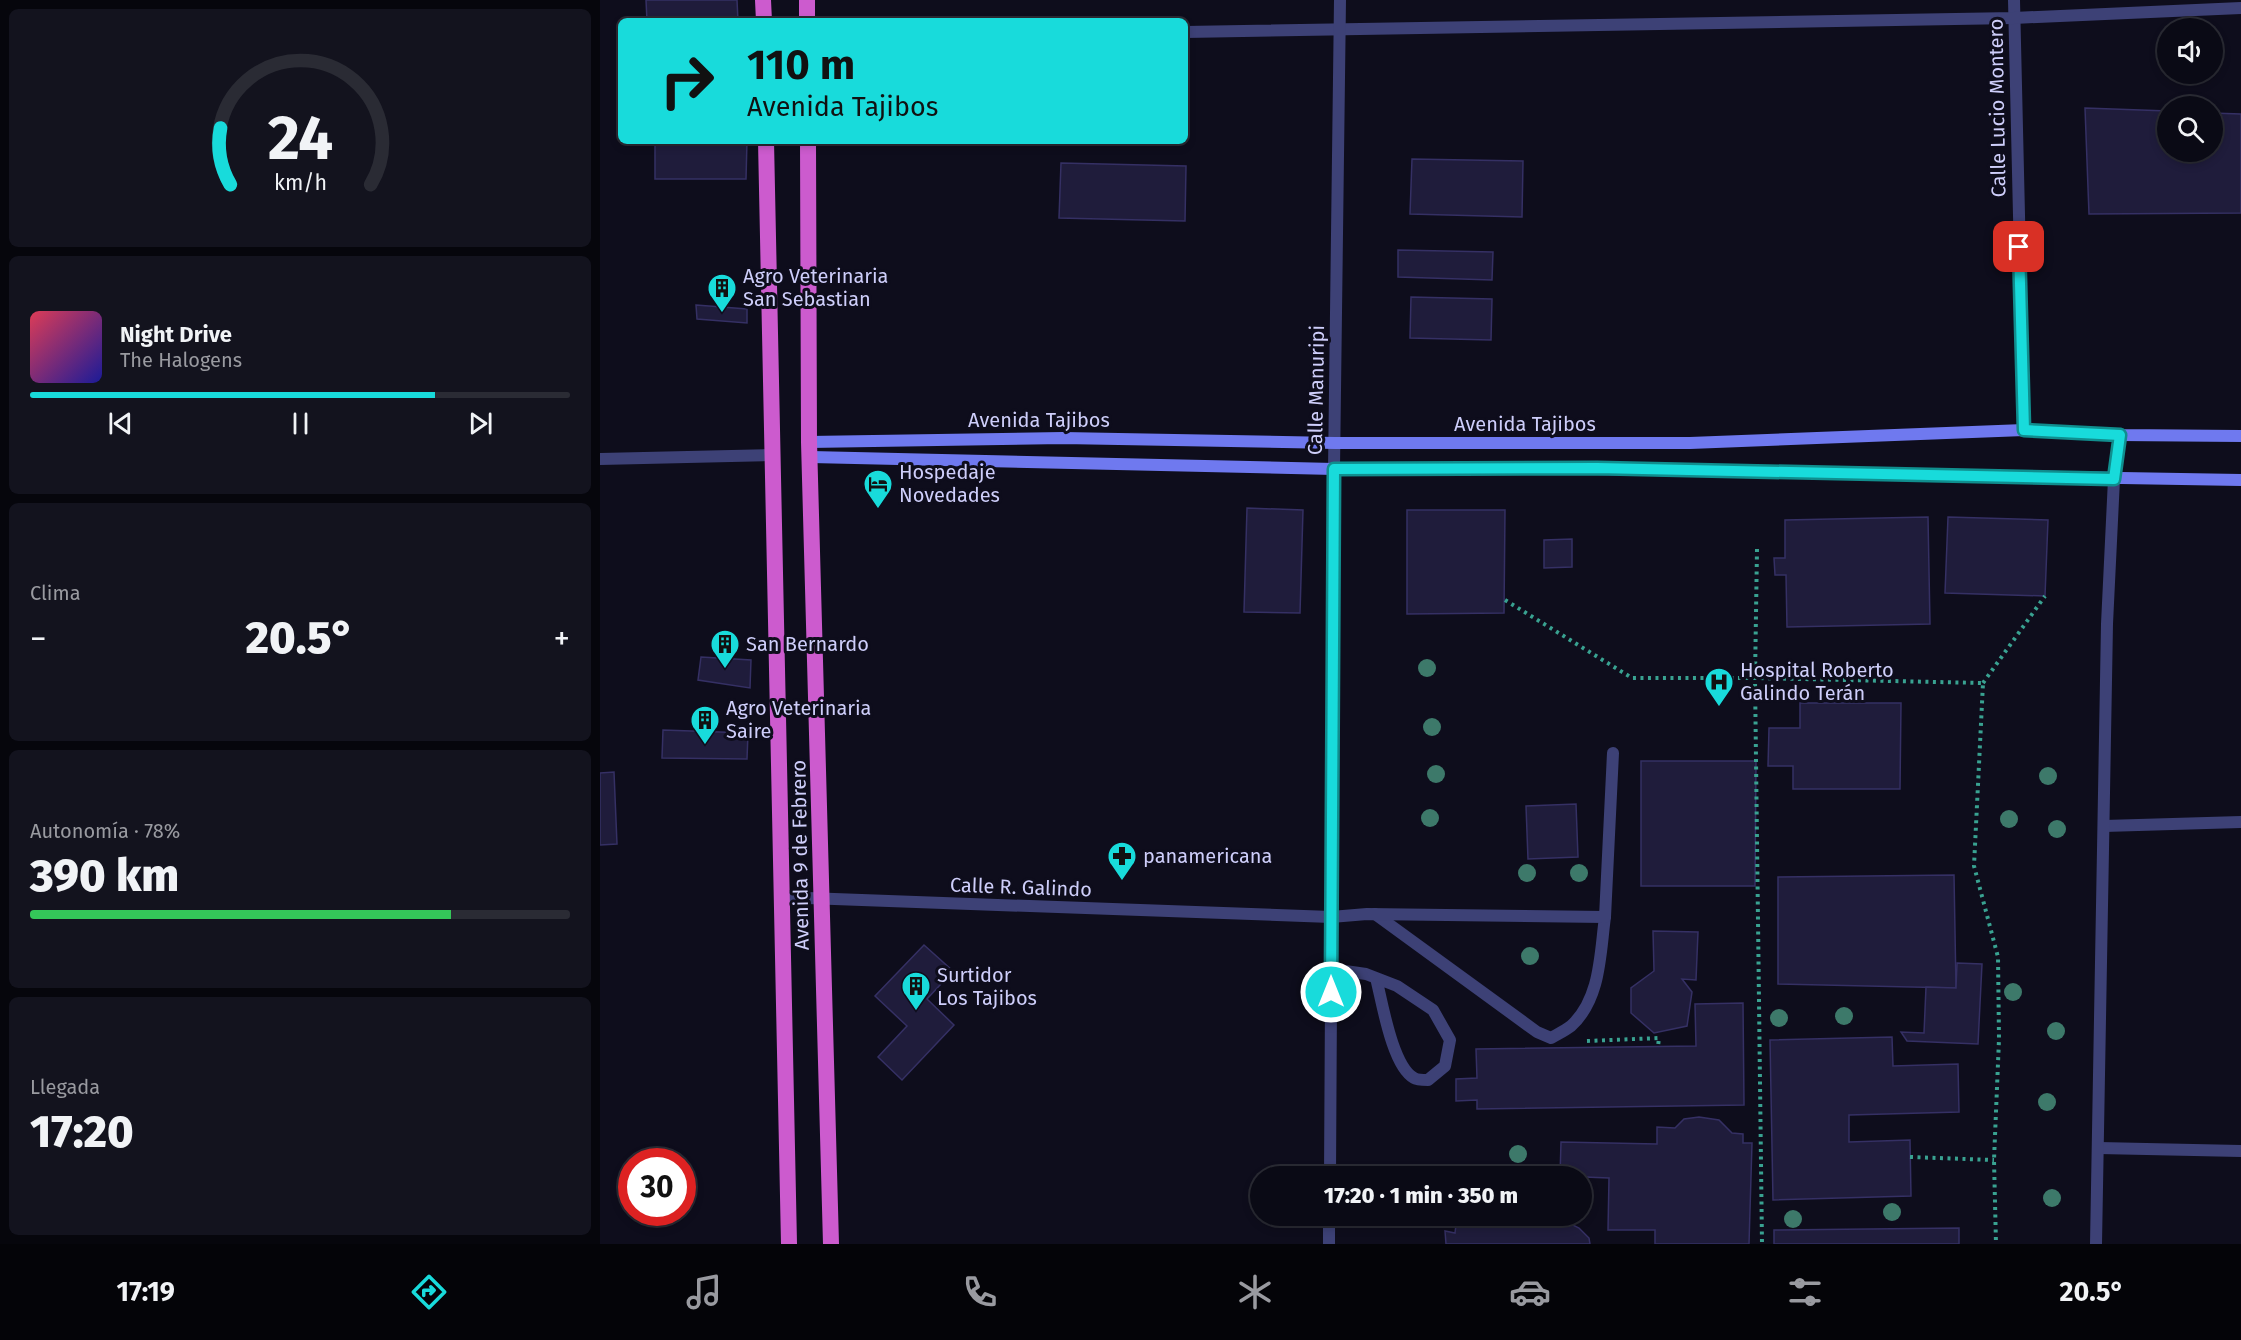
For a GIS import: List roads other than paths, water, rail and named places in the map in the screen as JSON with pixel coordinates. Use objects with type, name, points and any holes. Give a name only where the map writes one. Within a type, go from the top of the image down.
[{"type":"highway","points":[[763,0],[764,18]]},
{"type":"highway","points":[[807,0],[807,18]]},
{"type":"highway","name":"Avenida 9 de Febrero","points":[[766,144],[789,1244]]},
{"type":"highway","name":"Avenida 9 de Febrero","points":[[808,144],[810,450],[831,1244]]},
{"type":"main road","name":"Avenida Tajibos","points":[[810,450],[1063,438],[1335,443],[1690,443],[2024,430],[2120,435],[2241,436]]},
{"type":"main road","name":"Avenida Tajibos","points":[[810,450],[1334,469],[1597,468],[2241,480]]},
{"type":"street","name":"Calle Manuripi","points":[[1330,1166],[1334,469],[1340,0]]},
{"type":"street","name":"Calle Lucio Montero","points":[[2014,0],[2024,430]]},
{"type":"street","points":[[1188,32],[2014,18],[2241,8]]},
{"type":"street","points":[[2096,1244],[2108,624],[2114,479],[2120,435]]},
{"type":"street","points":[[600,459],[773,455]]},
{"type":"street","points":[[1375,914],[1537,1032],[1551,1038],[1572,1025],[1586,1007],[1596,985],[1605,916],[1613,753]]},
{"type":"street","points":[[2104,826],[2241,822]]},
{"type":"street","name":"Calle R. Galindo","points":[[780,897],[1331,917],[1375,914],[1605,916]]},
{"type":"street","points":[[1331,969],[1366,974],[1397,986],[1433,1010],[1450,1040],[1445,1066],[1428,1080],[1414,1078],[1402,1066],[1387,1027],[1376,978]]},
{"type":"street","points":[[2098,1148],[2241,1151]]},
{"type":"street","points":[[1329,1226],[1329,1244]]},
{"type":"place","name":"Agro Veterinaria San Sebastian","points":[[722,314]]},
{"type":"place","name":"Hospedaje Novedades","points":[[878,510]]},
{"type":"place","name":"San Bernardo","points":[[725,670]]},
{"type":"place","name":"Hospital Roberto Galindo Terán","points":[[1719,708]]},
{"type":"place","name":"Agro Veterinaria Saire","points":[[705,746]]},
{"type":"place","name":"panamericana","points":[[1122,882]]},
{"type":"place","name":"Surtidor Los Tajibos","points":[[916,1012]]}]
